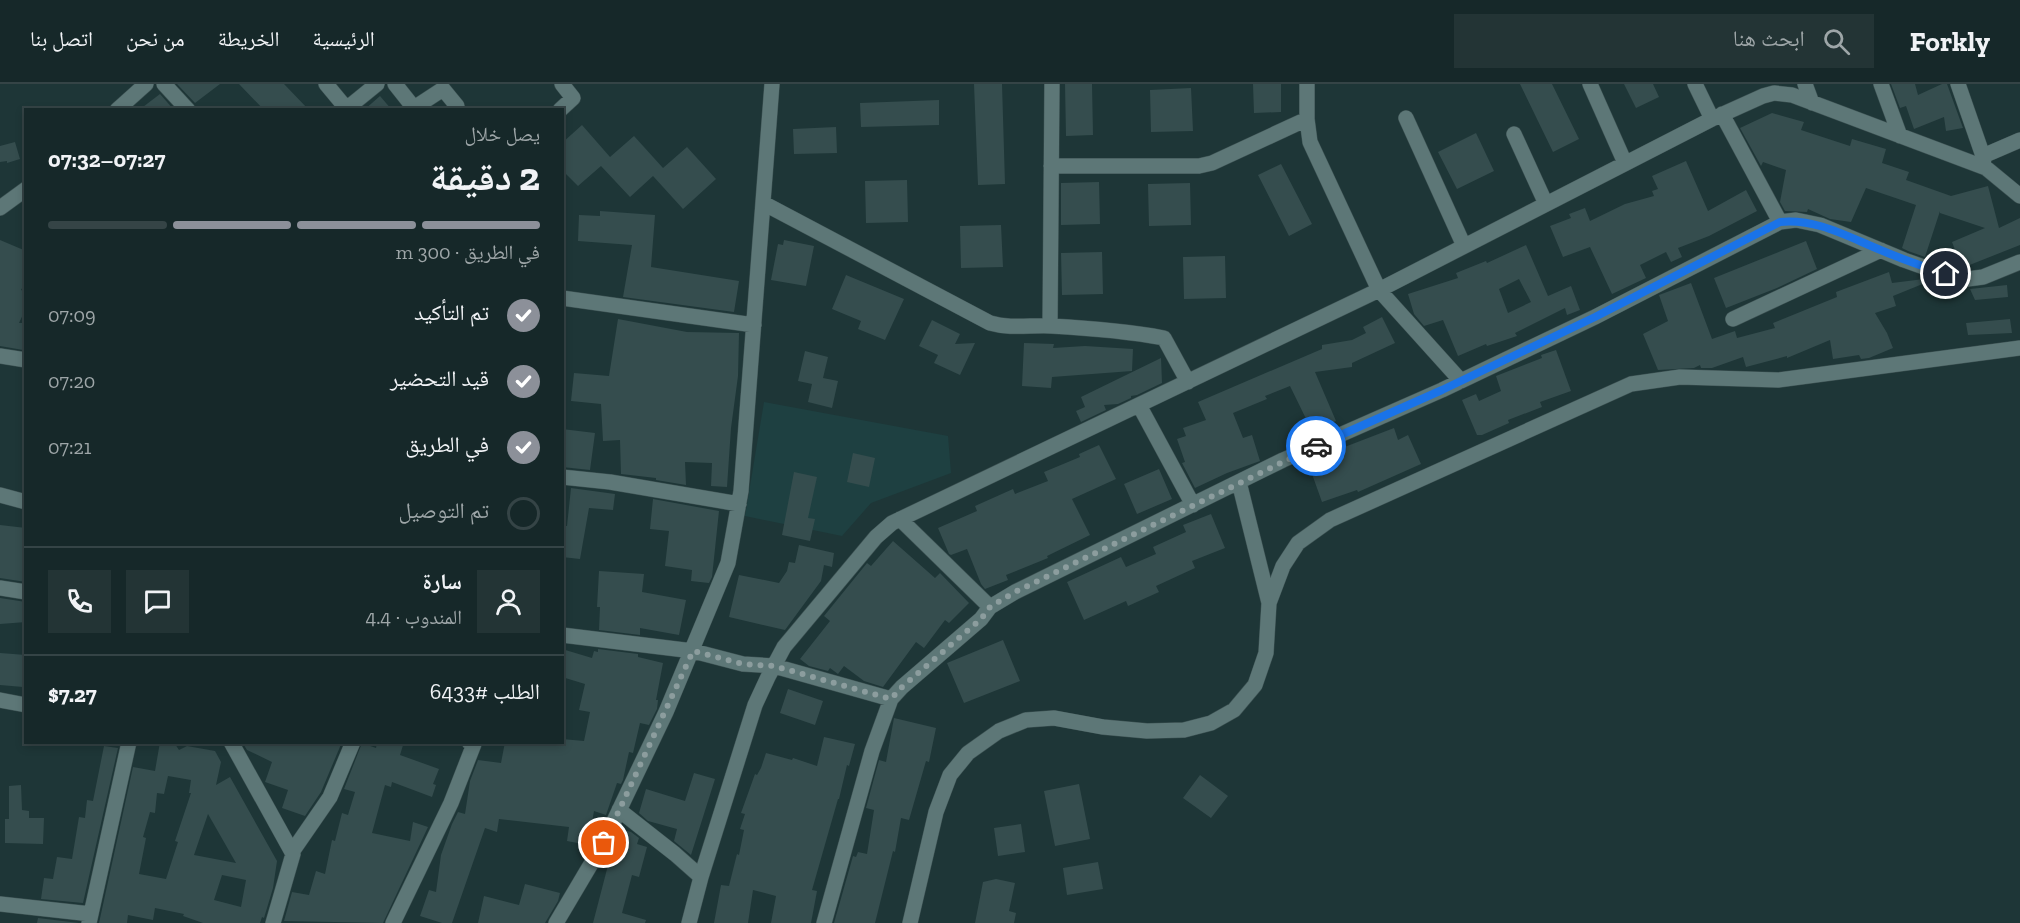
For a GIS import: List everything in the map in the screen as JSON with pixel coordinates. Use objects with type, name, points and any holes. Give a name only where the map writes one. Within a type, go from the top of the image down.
[{"type":"street","points":[[119,108],[146,84]]},
{"type":"street","points":[[165,84],[186,108]]},
{"type":"street","points":[[327,84],[344,108]]},
{"type":"street","points":[[346,108],[377,84]]},
{"type":"street","points":[[394,84],[414,108],[443,89],[457,106]]},
{"type":"street","points":[[562,84],[573,98],[562,108]]},
{"type":"street","points":[[556,923],[604,843],[693,651],[728,563],[739,504],[772,84]]},
{"type":"street","points":[[1050,326],[1052,84]]},
{"type":"street","points":[[1307,84],[1307,119],[1310,142],[1379,290],[1461,381]]},
{"type":"street","points":[[1590,84],[1625,163]]},
{"type":"street","points":[[1695,84],[1717,116],[1780,222]]},
{"type":"street","points":[[1804,84],[1812,103]]},
{"type":"street","points":[[1881,84],[1900,136]]},
{"type":"street","points":[[1958,84],[1983,162]]},
{"type":"street","points":[[689,923],[701,877],[755,705],[774,666],[784,647],[876,537],[892,523],[1379,290],[1717,116],[1774,93],[1791,96],[1900,136],[1983,162],[2020,196]]},
{"type":"street","points":[[1406,118],[1464,246]]},
{"type":"street","points":[[1052,166],[1180,168],[1199,166],[1212,163],[1307,119]]},
{"type":"street","points":[[1514,134],[1546,204]]},
{"type":"street","points":[[1983,162],[2020,140]]},
{"type":"street","points":[[0,208],[24,190]]},
{"type":"street","points":[[763,203],[990,323],[1005,327],[1050,326],[1164,338],[1188,382]]},
{"type":"street","points":[[824,923],[872,751],[891,699],[981,619],[990,607],[1040,578],[1239,482],[1595,317],[1780,222],[1796,220],[1820,225],[1960,279],[1983,277],[2020,262]]},
{"type":"street","points":[[1733,319],[1881,250]]},
{"type":"street","points":[[564,298],[754,325]]},
{"type":"street","points":[[910,923],[936,812],[950,775],[968,753],[999,731],[1026,720],[1054,717],[1103,727],[1147,731],[1184,730],[1211,723],[1234,710],[1255,685],[1266,653],[1269,603],[1282,566],[1298,543],[1330,520],[1631,384],[1680,377],[1788,379],[2020,348]]},
{"type":"street","points":[[0,356],[24,360]]},
{"type":"street","points":[[1139,405],[1193,505]]},
{"type":"street","points":[[564,477],[610,482],[739,504]]},
{"type":"street","points":[[1239,482],[1269,603]]},
{"type":"street","points":[[0,495],[24,501]]},
{"type":"street","points":[[900,519],[990,607]]},
{"type":"street","points":[[0,588],[24,592]]},
{"type":"street","points":[[564,635],[693,651],[743,664],[774,666],[891,699]]},
{"type":"street","points":[[0,700],[24,705]]},
{"type":"street","points":[[0,903],[90,918],[129,744]]},
{"type":"street","points":[[232,744],[293,854],[273,923]]},
{"type":"street","points":[[292,852],[330,797],[353,744]]},
{"type":"street","points":[[393,923],[452,803],[474,744]]},
{"type":"street","points":[[619,810],[701,877]]},
{"type":"shaded area","points":[[764,402],[948,436],[951,473],[871,503],[842,536],[745,516]]},
{"type":"building","points":[[177,84],[220,84],[195,103]]},
{"type":"building","points":[[239,84],[284,84],[307,108],[262,108]]},
{"type":"building","points":[[974,84],[1002,84],[1005,184],[978,185]]},
{"type":"building","points":[[1065,84],[1092,84],[1093,135],[1066,136]]},
{"type":"building","points":[[1253,84],[1281,84],[1281,112],[1254,113]]},
{"type":"building","points":[[1520,84],[1552,84],[1579,139],[1553,152]]},
{"type":"building","points":[[1624,84],[1653,84],[1659,97],[1636,108]]},
{"type":"building","points":[[1891,84],[1915,84],[1918,95],[1947,84],[1963,128],[1946,131],[1944,117],[1914,129],[1906,106],[1900,108]]},
{"type":"building","points":[[1191,88],[1193,131],[1151,132],[1150,90]]},
{"type":"building","points":[[160,94],[172,108],[142,108]]},
{"type":"building","points":[[380,96],[390,108],[366,108]]},
{"type":"building","points":[[939,100],[939,125],[861,127],[860,103]]},
{"type":"building","points":[[1772,113],[1804,122],[1801,130],[1850,146],[1852,139],[1886,149],[1882,163],[1909,172],[1906,180],[1951,196],[1988,186],[1999,228],[2020,218],[2020,245],[1962,268],[1952,242],[1985,228],[1940,213],[1940,211],[1925,257],[1908,251],[1902,248],[1916,205],[1866,188],[1851,222],[1830,219],[1808,209],[1807,212],[1785,211],[1780,202],[1786,170],[1763,162],[1761,166],[1740,128]]},
{"type":"building","points":[[582,125],[610,157],[634,136],[663,168],[687,147],[716,179],[683,209],[653,176],[630,197],[601,166],[578,186],[564,172],[564,141]]},
{"type":"building","points":[[836,127],[837,153],[794,154],[793,129]]},
{"type":"building","points":[[1476,133],[1494,171],[1457,189],[1438,152]]},
{"type":"building","points":[[15,142],[20,159],[7,163],[7,161],[0,162],[0,146]]},
{"type":"building","points":[[1686,161],[1708,211],[1746,190],[1757,211],[1709,236],[1678,248],[1682,257],[1671,262],[1666,252],[1640,265],[1646,278],[1612,294],[1590,247],[1563,257],[1550,226],[1571,218],[1569,214],[1585,208],[1590,221],[1625,204],[1654,196],[1652,191],[1658,189],[1652,176]]},
{"type":"building","points":[[1281,164],[1312,224],[1289,236],[1258,175]]},
{"type":"building","points":[[907,180],[908,222],[866,223],[865,181]]},
{"type":"building","points":[[1099,182],[1100,224],[1061,225],[1061,183]]},
{"type":"building","points":[[1190,183],[1191,225],[1149,226],[1148,184]]},
{"type":"building","points":[[600,211],[655,215],[651,267],[739,281],[734,312],[623,297],[632,245],[578,241],[579,215],[600,216]]},
{"type":"building","points":[[1001,225],[1003,267],[961,268],[960,226]]},
{"type":"building","points":[[0,240],[24,250],[24,285],[21,290],[24,291],[24,312],[19,323],[24,323],[24,341],[23,350],[0,346]]},
{"type":"building","points":[[784,240],[814,246],[806,286],[771,280],[778,244],[783,245]]},
{"type":"building","points":[[1806,241],[1817,269],[1726,308],[1714,278]]},
{"type":"building","points":[[1526,245],[1548,296],[1571,286],[1580,310],[1567,315],[1565,308],[1515,333],[1517,336],[1487,346],[1486,344],[1458,356],[1443,320],[1424,326],[1414,314],[1408,294],[1458,278],[1456,273],[1486,261],[1487,263]],"holes":[[[1519,279],[1531,302],[1508,313],[1499,289]]]},
{"type":"building","points":[[1102,252],[1103,294],[1062,295],[1061,253]]},
{"type":"building","points":[[1225,256],[1226,298],[1184,299],[1183,257]]},
{"type":"building","points":[[1889,272],[1892,283],[1924,279],[1925,283],[1893,296],[1896,306],[1875,313],[1893,348],[1869,358],[1861,359],[1859,355],[1833,359],[1830,340],[1787,358],[1787,356],[1746,367],[1743,357],[1712,368],[1701,368],[1700,365],[1694,368],[1658,370],[1643,334],[1668,321],[1659,295],[1691,283],[1712,339],[1735,331],[1737,338],[1775,328],[1773,323],[1837,297],[1836,292]]},
{"type":"building","points":[[846,275],[904,299],[885,340],[858,329],[861,321],[832,309]]},
{"type":"building","points":[[2007,285],[2008,297],[1975,300],[1970,289]]},
{"type":"building","points":[[1382,317],[1395,343],[1352,363],[1352,367],[1315,372],[1336,421],[1312,431],[1290,386],[1265,396],[1267,399],[1233,413],[1243,438],[1252,435],[1260,461],[1195,488],[1182,463],[1185,462],[1177,439],[1186,436],[1183,428],[1206,420],[1198,402],[1322,349],[1322,345],[1352,340],[1366,333],[1363,327]]},
{"type":"building","points":[[618,319],[687,332],[739,333],[738,376],[731,428],[727,487],[711,486],[712,463],[685,462],[686,485],[656,480],[656,478],[621,474],[620,440],[603,441],[601,404],[571,401],[574,373],[609,376]]},
{"type":"building","points":[[2010,319],[2012,333],[1968,335],[1966,323]]},
{"type":"building","points":[[932,320],[960,334],[955,344],[975,343],[960,375],[934,363],[938,355],[919,346]]},
{"type":"building","points":[[1024,343],[1054,344],[1053,348],[1085,346],[1133,349],[1132,371],[1052,377],[1051,388],[1022,386]]},
{"type":"building","points":[[1556,350],[1571,391],[1540,402],[1542,407],[1508,420],[1509,423],[1482,435],[1477,435],[1462,400],[1476,394],[1479,401],[1501,391],[1496,376]]},
{"type":"building","points":[[805,351],[828,357],[823,378],[838,381],[832,408],[808,402],[812,384],[798,381]]},
{"type":"building","points":[[1161,358],[1162,383],[1118,404],[1104,405],[1106,410],[1081,422],[1076,411],[1085,407],[1081,397]]},
{"type":"building","points":[[1394,428],[1398,440],[1408,435],[1421,464],[1358,492],[1357,490],[1322,502],[1312,474],[1328,468],[1327,463],[1345,456],[1342,448]]},
{"type":"building","points":[[564,429],[595,433],[590,470],[564,467]]},
{"type":"building","points":[[1099,445],[1116,479],[1072,499],[1090,535],[1047,556],[1048,558],[1006,575],[1008,580],[985,589],[967,549],[949,554],[938,528],[977,511],[975,506],[1013,489],[1015,494],[1048,481],[1044,472],[1080,457],[1079,454]]},
{"type":"building","points":[[853,453],[875,458],[869,487],[847,482]]},
{"type":"building","points":[[1159,469],[1172,499],[1137,514],[1124,484]]},
{"type":"building","points":[[794,472],[817,477],[808,518],[815,519],[810,541],[782,535]]},
{"type":"building","points":[[571,488],[615,494],[613,510],[589,508],[580,559],[564,557],[564,526],[567,526]]},
{"type":"building","points":[[653,499],[719,511],[712,577],[709,583],[691,581],[692,570],[665,566],[669,531],[650,529]]},
{"type":"building","points":[[1211,514],[1225,548],[1192,561],[1195,568],[1156,586],[1159,592],[1128,606],[1126,601],[1084,620],[1067,582],[1121,557],[1126,567],[1156,554],[1153,547],[1186,532],[1183,525]]},
{"type":"building","points":[[0,525],[24,528],[24,582],[0,578]]},
{"type":"building","points":[[893,541],[935,578],[940,573],[969,603],[949,623],[945,620],[924,648],[916,642],[883,687],[864,681],[844,666],[838,674],[830,668],[828,671],[809,666],[800,659],[830,621],[824,616],[867,563],[871,566]]},
{"type":"building","points":[[799,545],[834,553],[832,567],[824,565],[821,581],[785,630],[729,617],[739,575],[779,583],[787,571],[789,562],[795,563]]},
{"type":"building","points":[[599,571],[644,574],[642,592],[686,600],[679,635],[640,628],[640,635],[599,630],[600,607],[597,607]]},
{"type":"building","points":[[0,598],[24,602],[24,622],[0,624]]},
{"type":"building","points":[[1003,640],[1020,681],[964,703],[947,663]]},
{"type":"building","points":[[598,649],[638,654],[638,657],[663,663],[656,700],[658,700],[657,709],[649,725],[640,723],[633,753],[629,752],[623,780],[621,784],[617,783],[606,815],[594,811],[588,845],[567,841],[569,827],[499,819],[497,832],[485,828],[452,923],[442,923],[420,916],[429,890],[436,892],[441,855],[452,824],[458,812],[465,814],[470,781],[478,760],[501,763],[505,744],[564,744],[564,739],[584,741],[590,712],[579,710],[585,684],[564,678],[564,650],[592,658],[594,651],[598,652]]},
{"type":"building","points":[[0,653],[24,655],[23,687],[0,685]]},
{"type":"building","points":[[788,689],[823,701],[815,725],[780,713]]},
{"type":"building","points":[[894,718],[936,728],[929,762],[926,761],[909,820],[901,818],[895,852],[893,851],[875,923],[834,923],[853,856],[856,857],[858,852],[867,854],[874,810],[866,808],[879,760],[886,762]]},
{"type":"building","points":[[824,737],[855,744],[812,890],[817,891],[811,923],[771,923],[776,896],[753,890],[748,923],[714,923],[721,885],[729,886],[737,854],[739,855],[744,830],[740,829],[745,814],[741,813],[755,774],[757,775],[761,768],[766,753],[792,760],[793,758],[817,766]]},
{"type":"building","points":[[160,744],[175,744],[179,750],[187,746],[215,751],[221,762],[216,785],[230,777],[277,861],[273,888],[264,918],[262,917],[260,923],[203,923],[183,916],[184,914],[155,908],[153,920],[128,915],[127,923],[99,923],[133,767],[155,771]],"holes":[[[168,776],[191,780],[189,793],[191,793],[175,841],[178,842],[166,879],[139,874],[146,838],[143,837],[150,812],[155,813],[157,793],[164,794]],[[208,814],[236,863],[194,855]],[[222,875],[246,880],[241,907],[214,900]]]},
{"type":"building","points":[[243,744],[341,744],[321,792],[305,816],[282,808],[288,790],[265,782],[272,762],[247,750]]},
{"type":"building","points":[[362,744],[376,748],[377,744],[403,744],[400,755],[439,769],[433,784],[436,785],[432,797],[392,782],[391,787],[385,785],[372,833],[410,841],[413,822],[428,827],[383,923],[284,921],[292,892],[309,895],[316,871],[325,874],[332,840],[335,841],[342,813],[348,815],[355,792],[344,789]]},
{"type":"building","points":[[104,746],[118,748],[83,903],[41,899],[44,878],[53,879],[57,857],[72,859],[79,817],[85,818],[87,800],[93,801]]},
{"type":"building","points":[[694,773],[715,779],[691,855],[674,841],[677,829],[648,821],[639,813],[646,789],[685,801]]},
{"type":"building","points":[[1200,775],[1228,796],[1211,818],[1183,798]]},
{"type":"building","points":[[1079,784],[1090,839],[1055,846],[1044,791]]},
{"type":"building","points":[[21,785],[22,810],[29,811],[29,818],[44,818],[43,844],[5,843],[5,819],[9,819],[9,786]]},
{"type":"building","points":[[1021,824],[1025,852],[998,856],[994,828]]},
{"type":"building","points":[[621,829],[639,838],[637,844],[647,847],[639,877],[632,875],[622,913],[646,920],[645,923],[593,923],[613,846]]},
{"type":"building","points":[[1098,862],[1103,889],[1067,895],[1063,868]]},
{"type":"building","points":[[996,879],[1015,883],[1009,911],[1016,913],[1014,923],[975,923],[983,882]]},
{"type":"building","points":[[525,884],[560,893],[545,923],[478,923],[484,896],[519,905]]},
{"type":"building","points":[[38,918],[79,923],[37,923]]},
{"type":"way so far","points":[[604,843],[693,651],[743,664],[774,666],[891,699],[981,619],[990,607],[1015,592],[1283,460],[1316,446]]},
{"type":"route","points":[[1316,446],[1442,390],[1595,317],[1780,222],[1796,220],[1820,225],[1904,260],[1946,274]]}]
